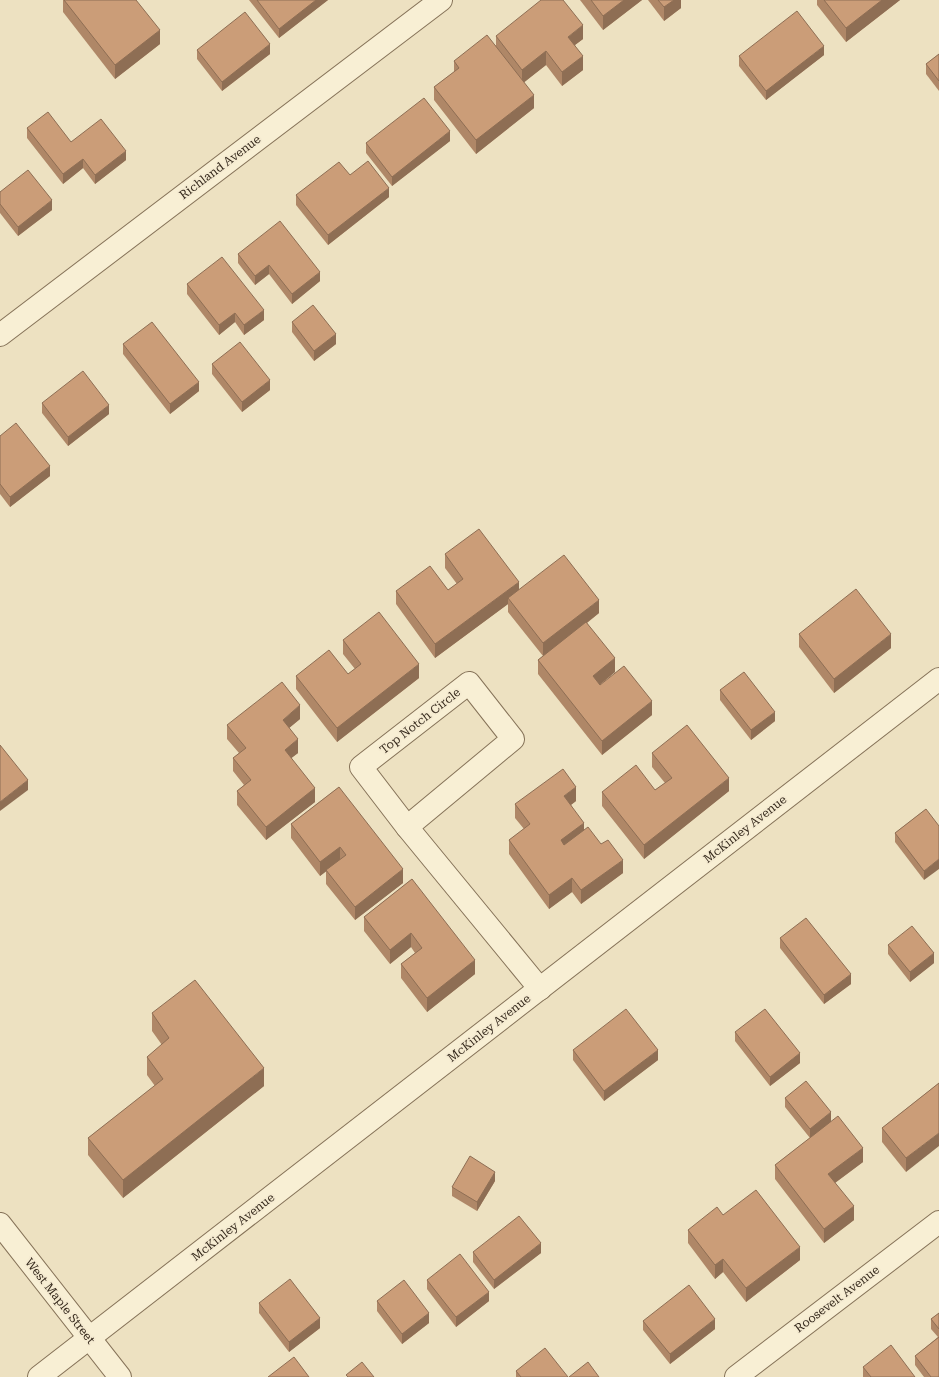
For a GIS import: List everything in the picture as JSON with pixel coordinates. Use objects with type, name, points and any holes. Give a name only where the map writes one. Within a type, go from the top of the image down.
[{"type":"street","name":"Richland Avenue","points":[[0,335],[441,0]]},
{"type":"street","name":"McKinley Avenue","points":[[39,1377],[939,679]]},
{"type":"street","name":"Top Notch Circle","points":[[407,827],[513,739],[469,683],[361,767],[407,827],[540,989]]},
{"type":"street","name":"Roosevelt Avenue","points":[[736,1377],[939,1222]]},
{"type":"street","name":"West Maple Street","points":[[0,1224],[120,1377]]},
{"type":"building","points":[[64,0],[136,0],[160,30],[115,65]]},
{"type":"building","points":[[257,0],[316,0],[279,29]]},
{"type":"building","points":[[541,0],[563,0],[583,25],[568,37],[583,56],[562,72],[546,51],[522,70],[496,36]]},
{"type":"building","points":[[591,0],[624,0],[603,16]]},
{"type":"building","points":[[658,0],[674,0],[664,7]]},
{"type":"building","points":[[824,0],[882,0],[846,28]]},
{"type":"building","points":[[797,11],[824,46],[766,91],[739,56]]},
{"type":"building","points":[[245,12],[270,44],[222,82],[197,50]]},
{"type":"building","points":[[487,35],[534,95],[476,140],[434,87],[459,68],[454,61]]},
{"type":"building","points":[[939,54],[939,81],[926,64]]},
{"type":"building","points":[[424,98],[450,131],[392,177],[366,143]]},
{"type":"building","points":[[48,112],[71,142],[101,119],[126,151],[95,175],[83,159],[63,174],[27,128]]},
{"type":"building","points":[[368,161],[389,188],[328,235],[296,195],[339,162],[350,175]]},
{"type":"building","points":[[28,170],[52,200],[18,227],[0,204],[0,192]]},
{"type":"building","points":[[280,221],[320,272],[292,294],[269,265],[255,276],[238,254]]},
{"type":"building","points":[[222,257],[264,310],[244,325],[235,313],[219,325],[187,284]]},
{"type":"building","points":[[313,305],[336,334],[314,351],[292,322]]},
{"type":"building","points":[[152,322],[199,382],[170,404],[123,344]]},
{"type":"building","points":[[240,342],[270,380],[242,402],[212,364]]},
{"type":"building","points":[[83,371],[109,405],[68,437],[42,403]]},
{"type":"building","points":[[16,423],[50,466],[10,497],[0,484],[0,436]]},
{"type":"building","points":[[479,529],[519,582],[435,644],[396,591],[430,566],[448,590],[463,579],[445,554]]},
{"type":"building","points":[[564,555],[599,600],[543,643],[508,598]]},
{"type":"building","points":[[856,589],[891,634],[834,679],[799,634]]},
{"type":"building","points":[[379,612],[419,664],[337,728],[296,676],[329,650],[348,674],[361,664],[343,640]]},
{"type":"building","points":[[586,622],[615,658],[593,676],[600,685],[624,666],[652,701],[602,741],[538,660]]},
{"type":"building","points":[[744,672],[775,712],[751,730],[720,690]]},
{"type":"building","points":[[282,682],[300,705],[283,720],[298,739],[285,750],[315,788],[266,827],[237,791],[251,780],[233,758],[246,748],[227,725]]},
{"type":"building","points":[[687,725],[729,778],[644,845],[602,792],[636,765],[655,790],[672,778],[652,753]]},
{"type":"building","points":[[0,745],[28,780],[0,802]]},
{"type":"building","points":[[563,769],[576,787],[564,796],[584,823],[561,840],[564,845],[588,827],[601,844],[608,840],[623,860],[581,890],[572,878],[549,895],[509,840],[530,824],[515,804]]},
{"type":"building","points":[[339,787],[403,869],[355,907],[326,870],[346,855],[340,847],[320,862],[291,824]]},
{"type":"building","points":[[926,809],[939,826],[939,859],[924,871],[895,833]]},
{"type":"building","points":[[412,879],[475,960],[427,998],[401,964],[422,948],[411,933],[390,950],[364,917]]},
{"type":"building","points":[[806,918],[851,974],[824,995],[780,938]]},
{"type":"building","points":[[912,926],[934,953],[910,972],[888,945]]},
{"type":"building","points":[[195,980],[264,1068],[123,1180],[88,1138],[163,1079],[147,1057],[169,1038],[152,1013]]},
{"type":"building","points":[[626,1009],[658,1050],[604,1091],[573,1050]]},
{"type":"building","points":[[765,1009],[800,1053],[770,1077],[735,1032]]},
{"type":"building","points":[[806,1081],[831,1112],[810,1129],[785,1098]]},
{"type":"building","points":[[939,1083],[939,1133],[906,1158],[882,1128]]},
{"type":"building","points":[[838,1116],[863,1148],[828,1174],[854,1206],[824,1229],[775,1165]]},
{"type":"building","points":[[470,1156],[495,1172],[477,1202],[452,1187]]},
{"type":"building","points":[[756,1190],[800,1247],[746,1288],[723,1259],[715,1265],[688,1230],[717,1207],[723,1215]]},
{"type":"building","points":[[519,1216],[541,1243],[494,1280],[473,1252]]},
{"type":"building","points":[[460,1254],[489,1292],[456,1317],[427,1280]]},
{"type":"building","points":[[290,1279],[320,1318],[289,1342],[259,1303]]},
{"type":"building","points":[[404,1280],[429,1313],[402,1334],[377,1301]]},
{"type":"building","points":[[689,1285],[715,1319],[670,1354],[643,1321]]},
{"type":"building","points":[[939,1313],[939,1329],[931,1319]]},
{"type":"building","points":[[939,1337],[939,1377],[931,1377],[915,1356]]},
{"type":"building","points":[[891,1345],[915,1377],[871,1377],[863,1367]]},
{"type":"building","points":[[545,1348],[568,1377],[521,1377],[516,1371]]},
{"type":"building","points":[[294,1357],[309,1377],[268,1377]]},
{"type":"building","points":[[362,1362],[374,1377],[348,1377],[346,1375]]},
{"type":"building","points":[[588,1362],[599,1377],[569,1377]]}]
